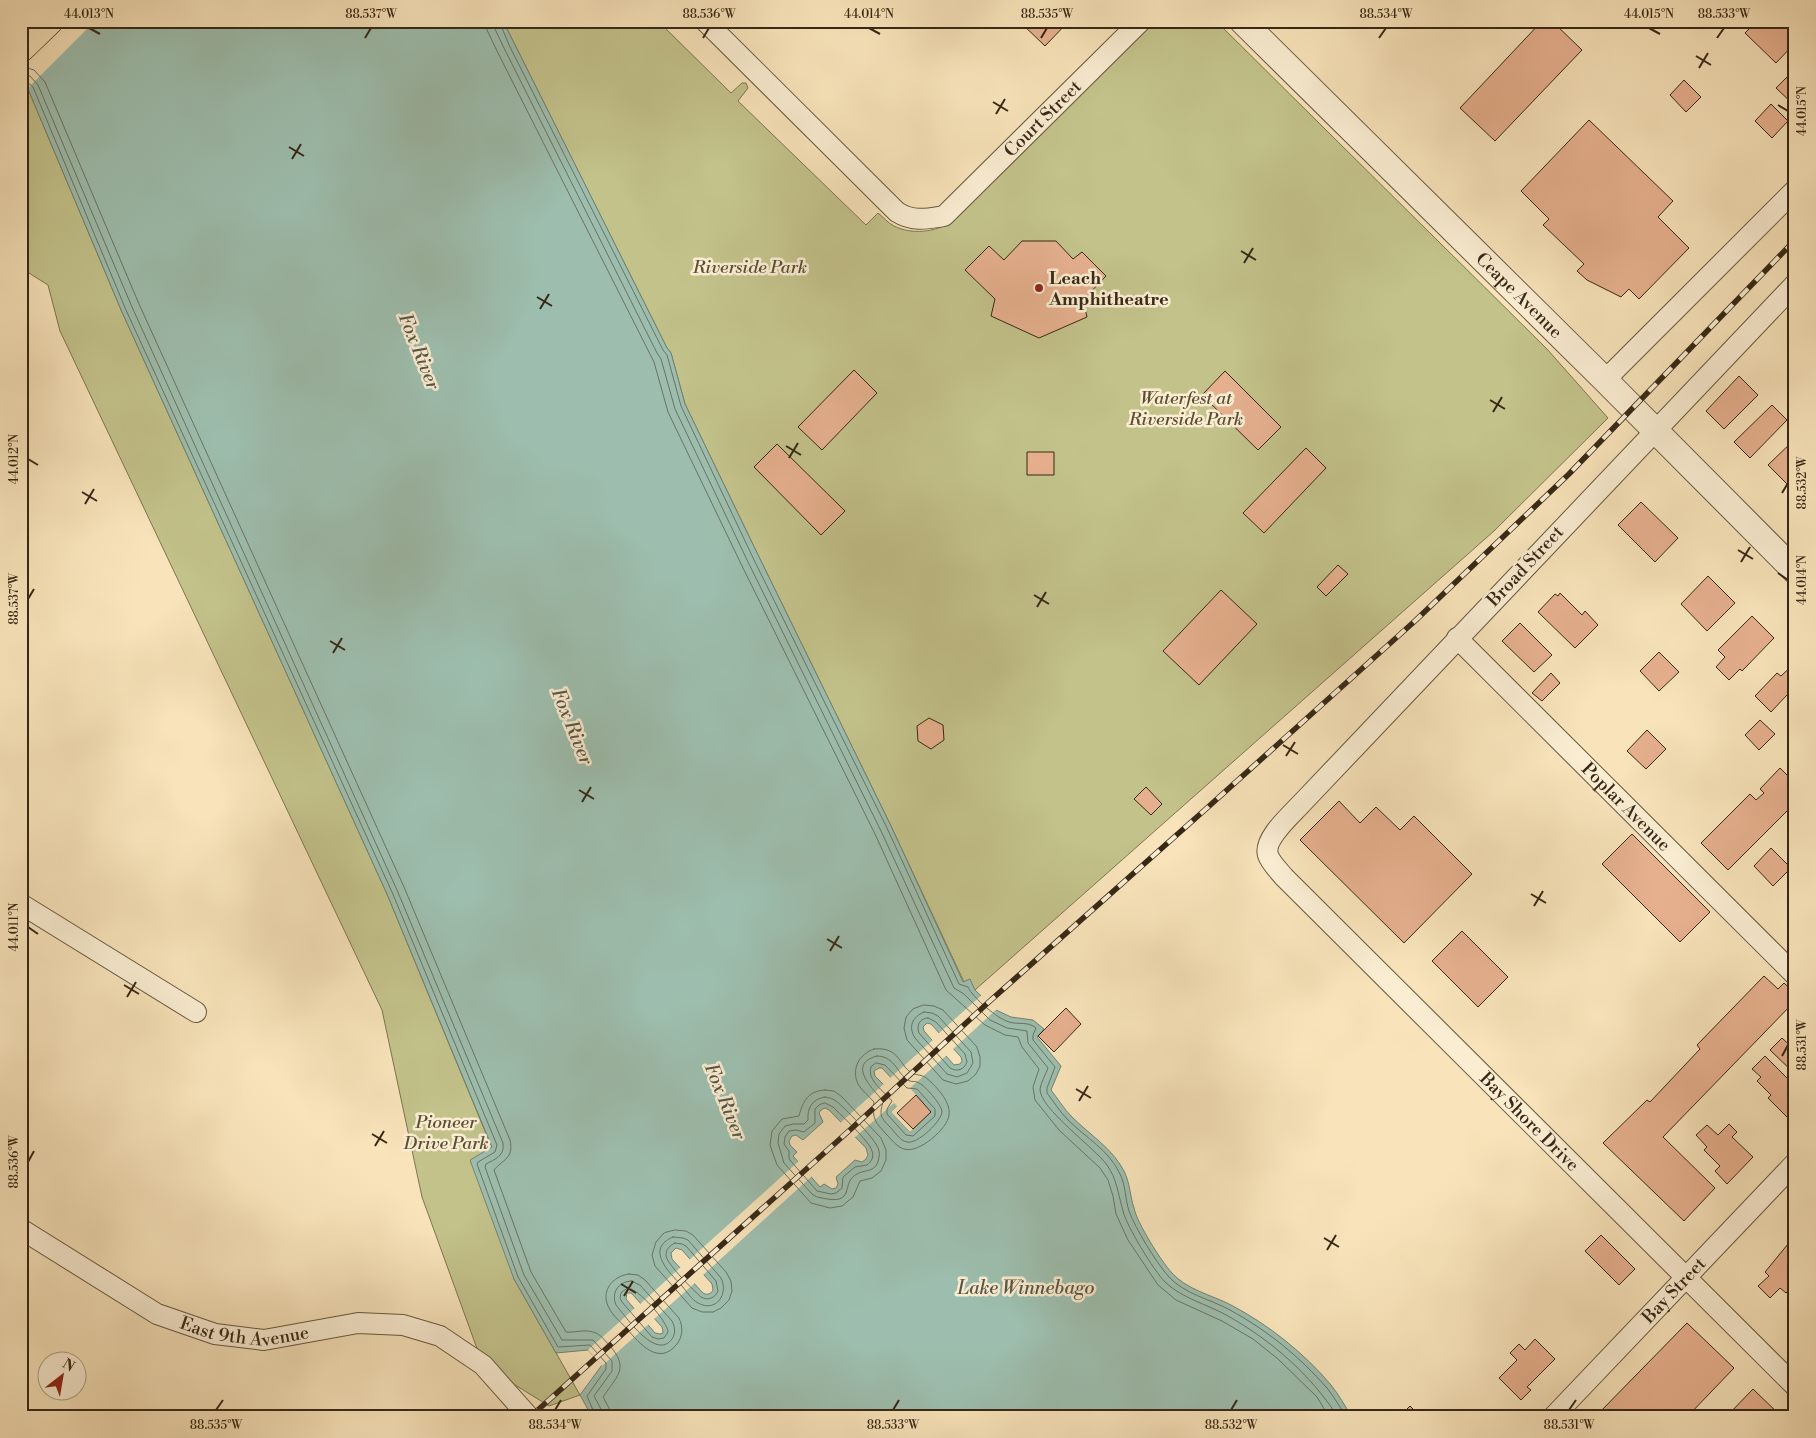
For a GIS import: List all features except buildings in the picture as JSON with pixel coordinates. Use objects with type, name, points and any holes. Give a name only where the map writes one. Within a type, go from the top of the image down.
[{"type":"main road","points":[[21,48],[48,21]]},
{"type":"street","name":"Court Street","points":[[704,21],[897,212],[907,218],[924,219],[944,216],[1141,21]]},
{"type":"street","name":"Ceape Avenue","points":[[1242,21],[1795,571]]},
{"type":"street","points":[[1605,380],[1795,190]]},
{"type":"street","name":"Broad Street","points":[[1268,855],[1267,845],[1272,837],[1308,796],[1795,284]]},
{"type":"street","name":"Poplar Avenue","points":[[1457,638],[1795,975]]},
{"type":"street","name":"Bay Shore Drive","points":[[1268,855],[1284,877],[1795,1386]]},
{"type":"street","points":[[21,904],[196,1012]]},
{"type":"street","name":"Bay Street","points":[[1553,1417],[1684,1277],[1795,1163]]},
{"type":"street","name":"East 9th Avenue","points":[[21,1229],[157,1314],[215,1334],[264,1340],[358,1323],[404,1325],[440,1336],[483,1364],[529,1417]]},
{"type":"green space","name":"Waterfest at Riverside Park","points":[[503,21],[658,21],[731,93],[742,83],[746,83],[748,88],[738,101],[866,225],[878,213],[888,222],[901,229],[923,231],[938,228],[952,222],[1150,21],[1216,21],[1547,349],[1608,418],[1494,531],[975,990],[964,982],[891,826],[685,404],[671,353]]},
{"type":"green space","name":"Pioneer Drive Park","points":[[21,84],[28,89],[122,312],[387,894],[492,1148],[514,1279],[580,1395],[549,1406],[483,1365],[422,1197],[382,1010],[60,331],[48,285],[21,268]]},
{"type":"water","points":[[21,21],[503,21],[671,353],[685,404],[891,826],[963,982],[970,979],[975,990],[996,1010],[1011,1017],[1033,1020],[1044,1029],[1037,1037],[1061,1066],[1051,1090],[1069,1114],[1107,1149],[1119,1163],[1126,1176],[1136,1215],[1144,1232],[1172,1273],[1192,1288],[1224,1301],[1259,1321],[1285,1340],[1321,1373],[1352,1417],[592,1417],[580,1395],[602,1365],[588,1350],[556,1353],[514,1279],[470,1160],[492,1147],[387,894],[122,312],[28,89],[21,84]],"holes":[[[927,1023],[931,1024],[961,1057],[962,1061],[960,1064],[954,1065],[924,1031],[923,1027]],[[882,1068],[908,1096],[913,1092],[931,1112],[910,1132],[891,1112],[901,1102],[875,1076],[874,1071]],[[825,1108],[829,1110],[866,1148],[868,1155],[862,1162],[855,1160],[836,1177],[838,1184],[836,1188],[832,1189],[824,1184],[820,1187],[793,1156],[797,1152],[790,1145],[789,1141],[792,1136],[796,1135],[803,1140],[823,1122],[819,1113]],[[676,1248],[682,1250],[712,1284],[713,1290],[707,1294],[702,1292],[672,1259],[671,1253]],[[627,1293],[631,1293],[662,1327],[663,1333],[655,1333],[626,1299]]]},
{"type":"pier","points":[[21,21],[95,21],[26,90],[21,87]]},
{"type":"pier","points":[[984,993],[998,1008],[951,1051],[937,1035]]},
{"type":"pier","points":[[934,1039],[948,1054],[910,1088],[931,1112],[910,1132],[891,1112],[897,1106],[894,1103],[853,1139],[839,1124],[885,1083],[903,1102],[894,1112],[910,1129],[928,1112],[913,1095],[907,1098],[889,1079]]},
{"type":"pier","points":[[800,1160],[813,1175],[702,1276],[688,1261]]},
{"type":"pier","points":[[682,1266],[696,1282],[653,1320],[639,1305]]},
{"type":"pier","points":[[636,1307],[650,1323],[602,1366],[588,1350]]},
{"type":"railway","points":[[530,1417],[851,1129],[991,1000],[1416,620],[1569,474],[1795,240]]},
{"type":"place","name":"Leach Amphitheatre","points":[[1039,288]]},
{"type":"park label","name":"Riverside Park","points":[[750,267]]},
{"type":"water label","name":"Fox River","points":[[420,351]]},
{"type":"water label","name":"Fox River","points":[[573,726]]},
{"type":"water label","name":"Fox River","points":[[726,1101]]},
{"type":"water label","name":"Lake Winnebago","points":[[1026,1287]]}]
